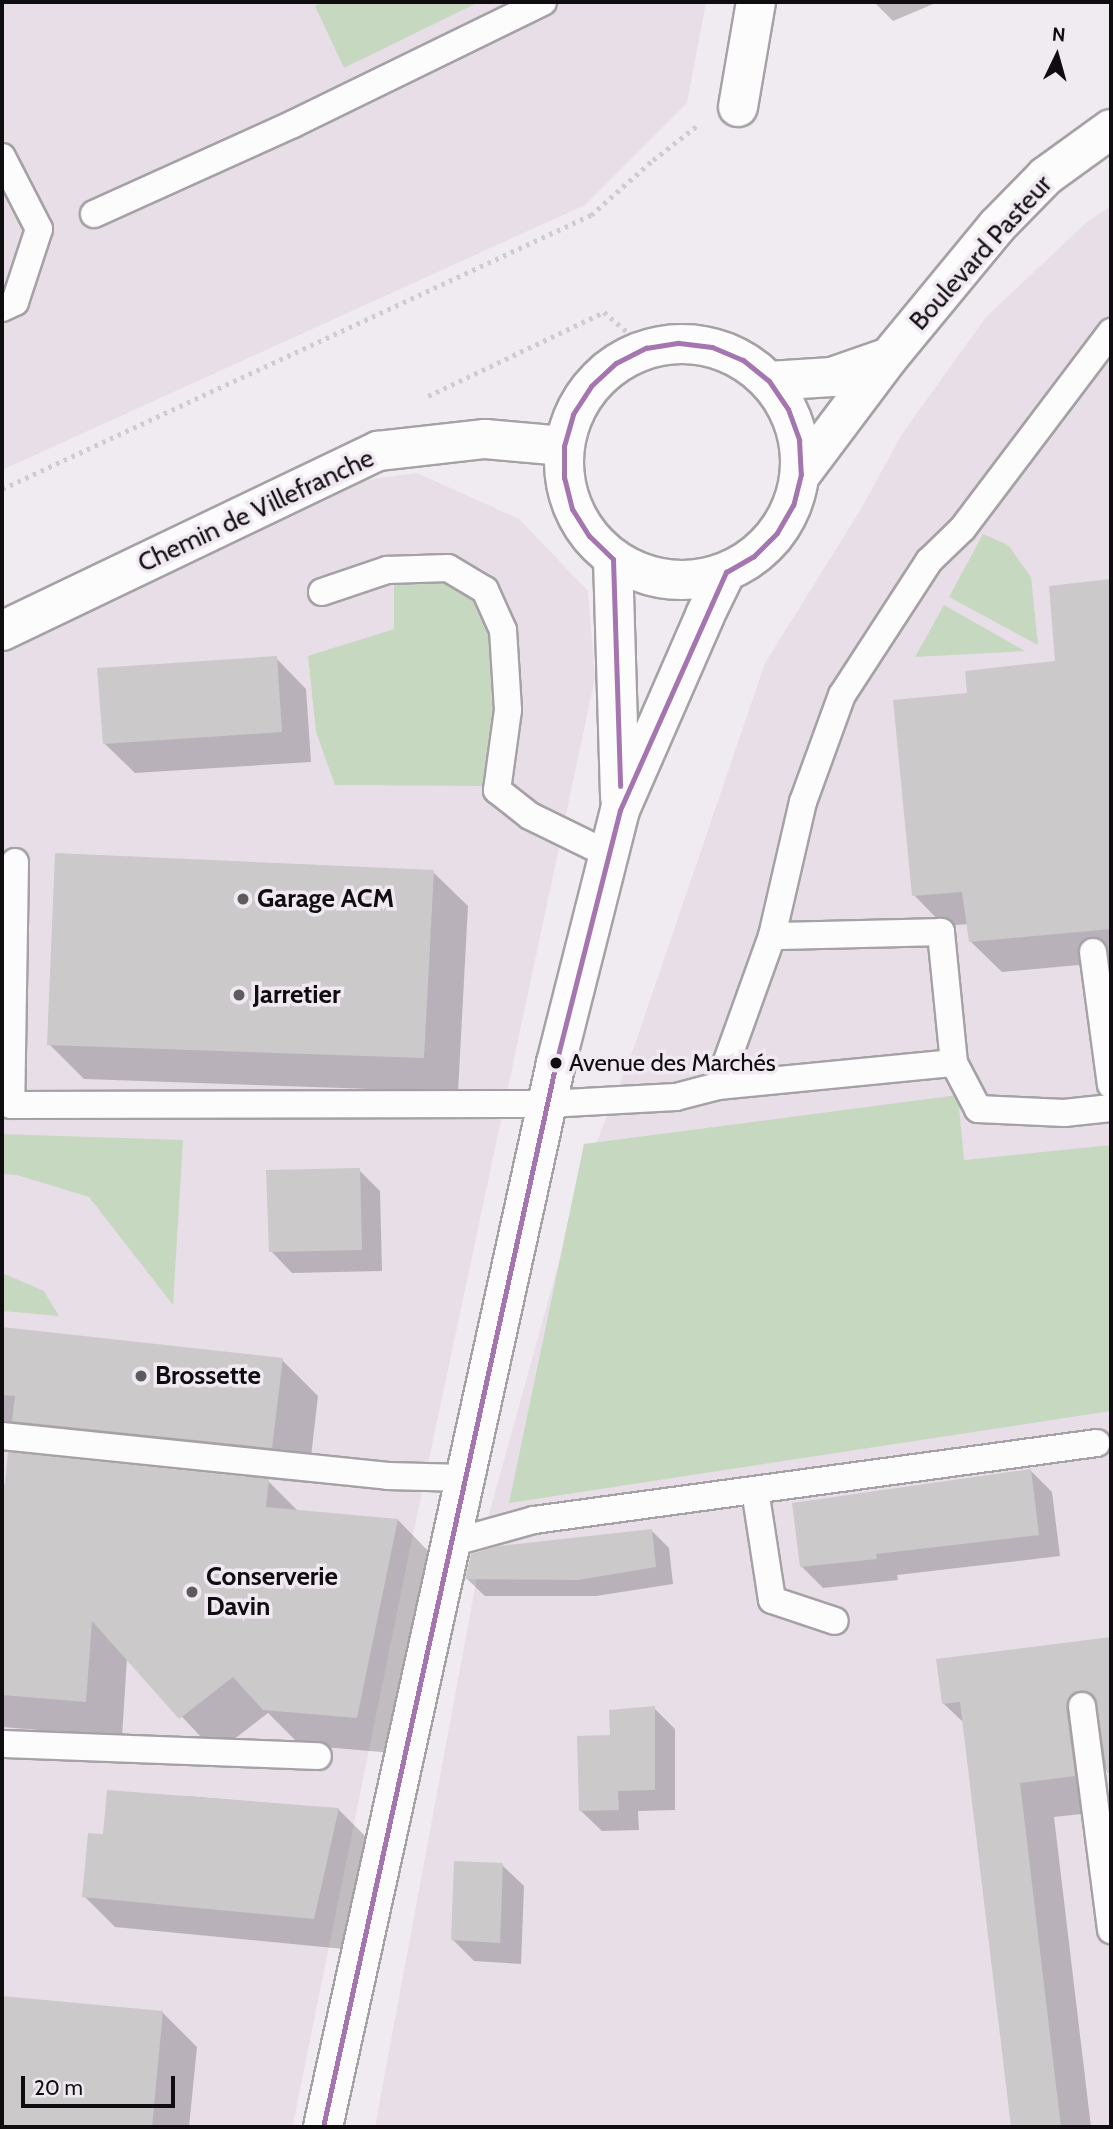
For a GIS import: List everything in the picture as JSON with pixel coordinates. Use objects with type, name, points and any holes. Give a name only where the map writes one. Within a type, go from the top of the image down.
[{"type":"street","points":[[738,107],[756,2]]},
{"type":"street","name":"Boulevard Pasteur","points":[[801,474],[889,358],[997,226],[1046,176],[1111,129]]},
{"type":"street","points":[[679,343],[712,347],[743,360],[769,381],[788,409],[799,440],[801,474],[793,505],[777,533],[754,556],[726,572],[688,581],[648,576],[613,559],[589,536],[572,509],[564,478],[564,446],[573,414],[591,386],[615,363],[646,348],[679,343]]},
{"type":"street","points":[[769,381],[832,377],[889,358]]},
{"type":"street","name":"Chemin de Villefranche","points":[[2,631],[378,451],[485,439],[564,446]]},
{"type":"street","points":[[613,559],[620,810]]},
{"type":"street","points":[[323,2127],[547,1104],[620,810],[726,572]]},
{"type":"lane","points":[[94,214],[293,124],[543,2]]},
{"type":"lane","points":[[2,156],[38,229],[15,302],[2,308]]},
{"type":"lane","points":[[718,1086],[772,936],[803,802],[842,695],[929,561],[963,528],[1111,332]]},
{"type":"lane","points":[[322,592],[387,570],[448,568],[485,590],[503,630],[506,670],[508,710],[497,790],[530,816],[610,855]]},
{"type":"lane","points":[[15,862],[11,1105],[547,1104],[676,1097],[718,1086],[954,1063]]},
{"type":"lane","points":[[772,936],[941,932],[954,1063],[978,1109],[1064,1113],[1111,1108]]},
{"type":"lane","points":[[1093,952],[1111,1085]]},
{"type":"lane","points":[[2,1436],[388,1476],[465,1478]]},
{"type":"lane","points":[[451,1543],[534,1520],[1097,1443]]},
{"type":"lane","points":[[755,1490],[772,1600],[835,1621]]},
{"type":"lane","points":[[1083,1706],[1111,1930]]},
{"type":"lane","points":[[2,1744],[318,1756]]},
{"type":"path","points":[[2,489],[591,215],[690,128],[738,107]]},
{"type":"shaded area","points":[[2,2],[706,2],[687,103],[585,205],[2,470]]},
{"type":"shaded area","points":[[1111,206],[1111,2127],[375,2127],[488,1518],[581,1182],[634,1047],[765,663],[861,509],[902,434],[986,317],[1087,222]]},
{"type":"shaded area","points":[[417,473],[519,519],[588,591],[595,678],[408,1558],[292,2127],[2,2127],[2,650],[356,481]]},
{"type":"green space","points":[[324,2],[479,2],[344,68],[315,6]]},
{"type":"green space","points":[[983,534],[1008,545],[1031,577],[1038,645],[949,597]]},
{"type":"green space","points":[[394,580],[450,584],[478,605],[495,635],[496,760],[484,786],[335,785],[316,732],[308,656],[394,629]]},
{"type":"green space","points":[[944,605],[1025,651],[915,657]]},
{"type":"green space","points":[[958,1095],[964,1160],[1111,1145],[1111,1411],[509,1503],[584,1144]]},
{"type":"green space","points":[[2,1134],[183,1140],[173,1305],[89,1197],[17,1175],[2,1174]]},
{"type":"green space","points":[[2,1273],[44,1291],[59,1316],[2,1311]]},
{"type":"building","points":[[1111,579],[1111,929],[969,942],[962,892],[912,896],[893,700],[967,693],[965,671],[1055,661],[1049,586]]},
{"type":"building","points":[[277,656],[282,732],[103,744],[97,668]]},
{"type":"building","name":"Jarretier","points":[[55,853],[434,870],[424,1058],[47,1045]]},
{"type":"building","points":[[360,1168],[362,1250],[269,1252],[266,1170]]},
{"type":"building","name":"Brossette","points":[[2,1327],[283,1358],[272,1448],[12,1421],[15,1396],[2,1395]]},
{"type":"building","name":"Conserverie Davin","points":[[8,1452],[269,1479],[266,1507],[398,1519],[357,1718],[263,1710],[233,1677],[179,1719],[92,1621],[86,1702],[2,1695],[2,1484],[5,1484]]},
{"type":"building","points":[[1031,1469],[1039,1535],[876,1554],[877,1559],[800,1567],[792,1503]]},
{"type":"building","points":[[652,1529],[656,1567],[578,1580],[465,1579],[471,1554],[499,1546]]},
{"type":"building","points":[[1111,1637],[1111,1772],[1107,1773],[1097,1703],[1089,1692],[1081,1690],[1072,1694],[1066,1707],[1075,1776],[1020,1783],[1061,2127],[1011,2127],[960,1702],[942,1704],[936,1659]]},
{"type":"building","points":[[655,1706],[655,1790],[618,1791],[619,1810],[579,1811],[577,1736],[610,1735],[609,1710]]},
{"type":"building","points":[[107,1790],[339,1808],[314,1919],[82,1897],[88,1833],[103,1834]]},
{"type":"building","points":[[454,1861],[503,1863],[500,1943],[451,1940]]},
{"type":"building","points":[[2,1996],[163,2011],[152,2127],[2,2127]]},
{"type":"transit line","points":[[613,559],[589,536],[572,509],[564,478],[564,446],[573,414],[591,386],[616,363],[646,348],[679,343],[712,347],[743,360],[769,381],[788,409],[799,440],[801,474],[793,505],[777,533],[754,556],[726,572]]},
{"type":"transit line","points":[[613,559],[620,786]]},
{"type":"transit line","points":[[323,2127],[556,1063],[620,810],[726,572]]},
{"type":"place","name":"Garage ACM","points":[[243,899]]},
{"type":"place","name":"Jarretier","points":[[239,995]]},
{"type":"place","name":"Avenue des Marchés","points":[[556,1063]]},
{"type":"place","name":"Brossette","points":[[141,1376]]},
{"type":"place","name":"Conserverie Davin","points":[[192,1592]]}]
